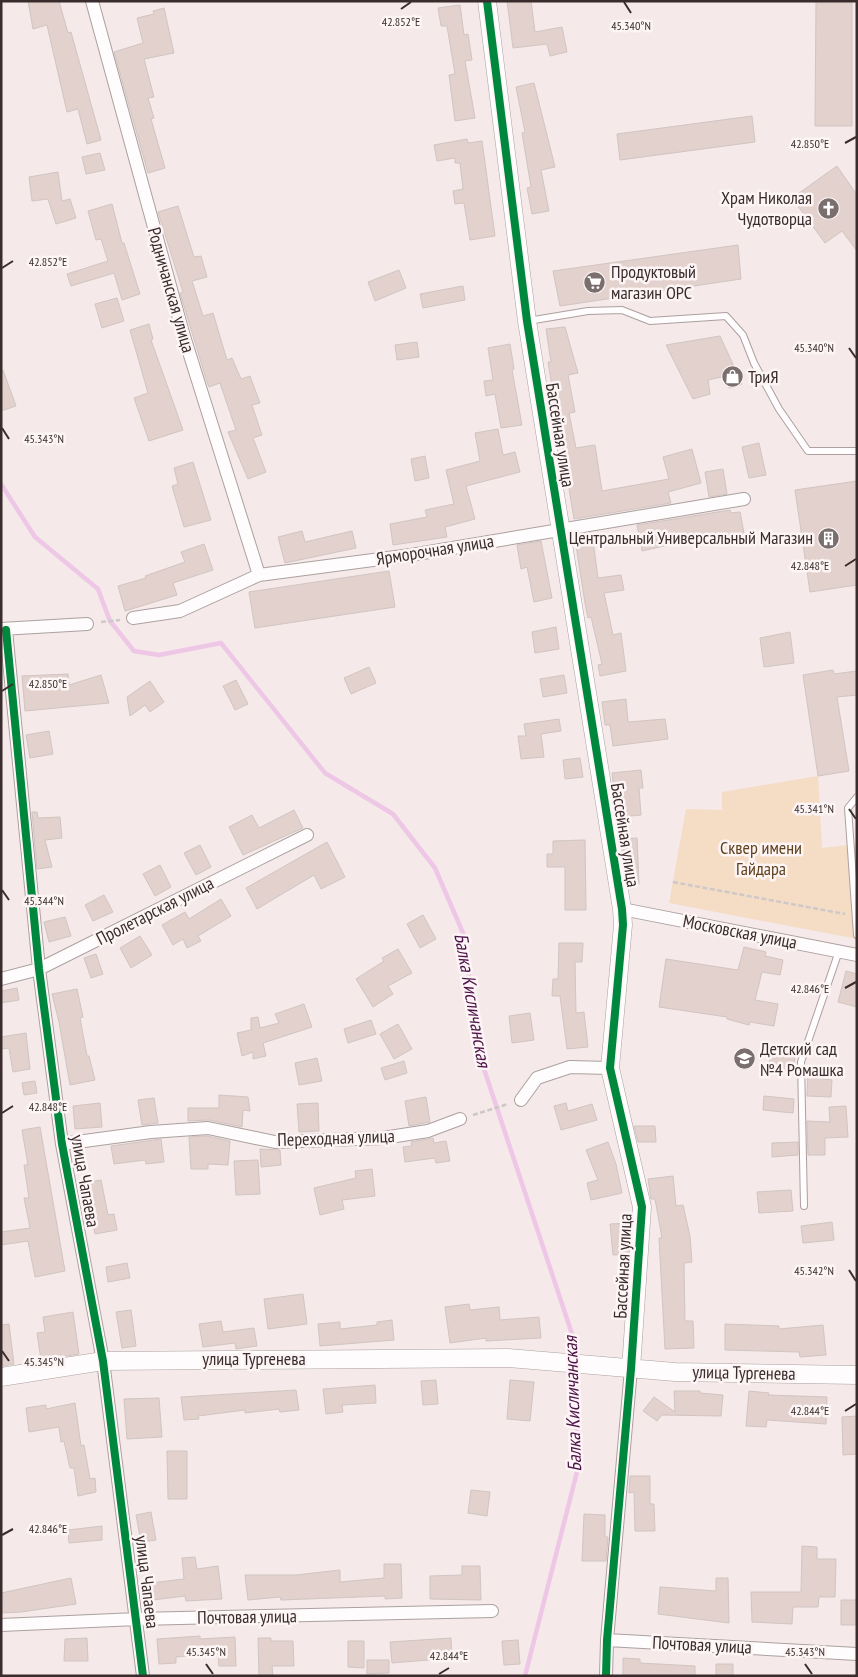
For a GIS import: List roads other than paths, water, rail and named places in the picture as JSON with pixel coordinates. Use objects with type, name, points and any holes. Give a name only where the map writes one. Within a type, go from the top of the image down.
[{"type":"street","name":"Родничанская улица","points":[[92,1],[182,333],[259,575]]},
{"type":"street","name":"Бассейная улица","points":[[487,1],[527,321],[622,909],[623,925],[610,1068],[642,1208],[632,1369],[607,1640],[606,1676]]},
{"type":"street","name":"Ярморочная улица","points":[[133,618],[180,611],[259,575],[411,556],[744,499]]},
{"type":"street","points":[[4,629],[87,624]]},
{"type":"street","name":"улица Чапаева","points":[[4,629],[40,969],[62,1144],[103,1360],[143,1676]]},
{"type":"street","name":"Пролетарская улица","points":[[1,979],[40,969],[306,835]]},
{"type":"street","name":"Московская улица","points":[[622,909],[857,955]]},
{"type":"street","points":[[521,1100],[537,1078],[570,1067],[610,1068]]},
{"type":"street","name":"Переходная улица","points":[[62,1144],[151,1132],[208,1128],[275,1142],[383,1138],[428,1131],[460,1119]]},
{"type":"street","name":"улица Тургенева","points":[[1,1377],[103,1360],[508,1358],[675,1372],[857,1375]]},
{"type":"street","name":"Почтовая улица","points":[[1,1625],[137,1619],[492,1611]]},
{"type":"street","name":"Почтовая улица","points":[[607,1640],[857,1654]]},
{"type":"lane","points":[[527,321],[597,310],[622,310],[650,321],[726,316],[743,335],[754,363],[779,409],[808,451],[857,451]]},
{"type":"lane","points":[[857,797],[848,808],[857,935]]},
{"type":"lane","points":[[804,1206],[801,1062],[839,951]]},
{"type":"waterway","name":"Балка Кисличанская","points":[[1,484],[35,537],[98,589],[110,621],[134,651],[159,655],[221,643],[325,773],[393,814],[435,868],[463,933],[481,1060],[573,1337],[574,1359]]},
{"type":"waterway","name":"Балка Кисличанская","points":[[525,1676],[578,1468],[574,1367]]},
{"type":"place","name":"Храм Николая Чудотворца","points":[[828,208]]},
{"type":"place","name":"Продуктовый магазин ОРС","points":[[595,282]]},
{"type":"place","name":"ТриЯ","points":[[732,377]]},
{"type":"place","name":"Центральный Универсальный Магазин","points":[[829,538]]},
{"type":"place","name":"Детский сад №4 Ромашка","points":[[744,1059]]},
{"type":"park label","name":"Сквер имени Гайдара","points":[[761,858]]}]
